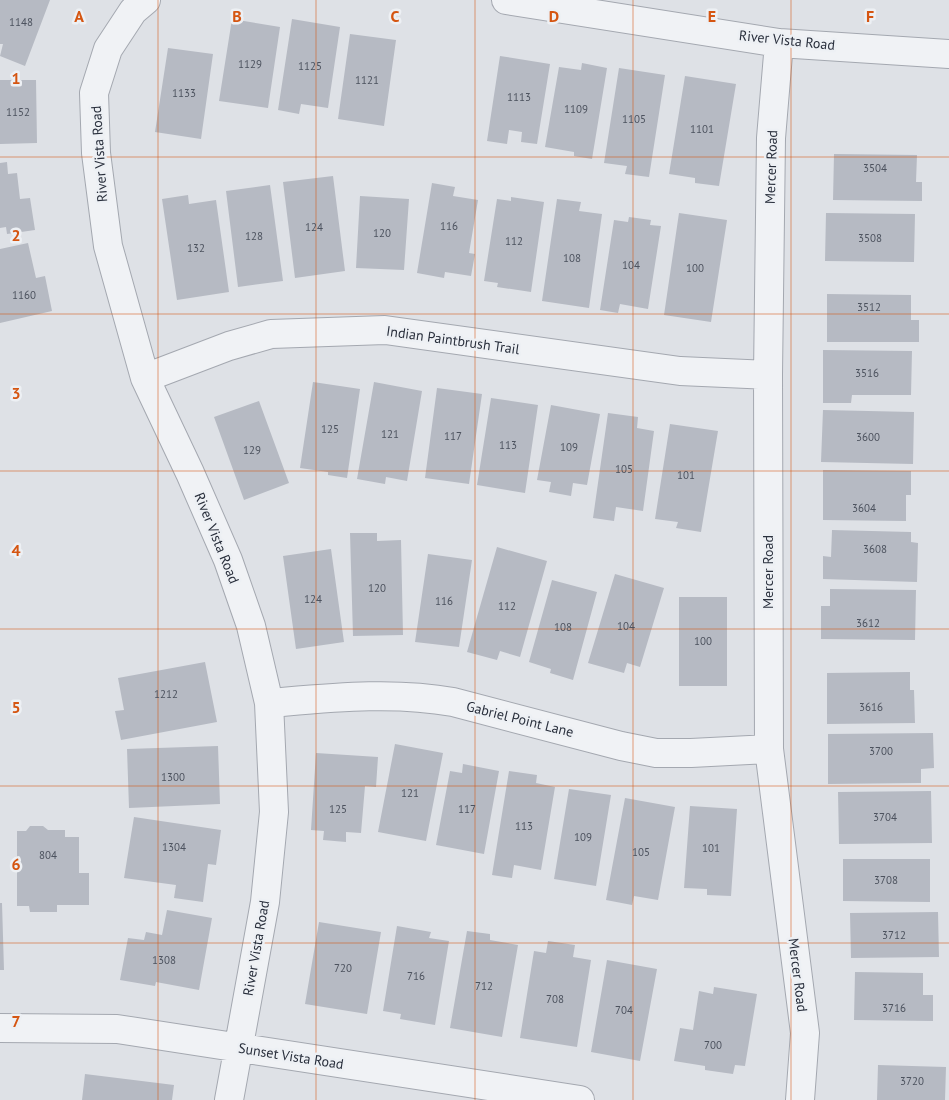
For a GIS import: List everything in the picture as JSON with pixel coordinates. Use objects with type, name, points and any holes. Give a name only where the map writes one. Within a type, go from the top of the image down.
[{"type":"street","name":"River Vista Road","points":[[146,0],[133,11],[108,49],[94,93],[96,153],[108,246],[145,378],[190,473],[228,560],[251,626],[269,703],[273,821],[265,902],[229,1100]]},
{"type":"street","name":"River Vista Road","points":[[506,0],[779,42],[949,54]]},
{"type":"street","name":"Mercer Road","points":[[779,42],[771,138],[768,374],[769,749],[806,1033],[800,1100]]},
{"type":"street","name":"Indian Paintbrush Trail","points":[[145,378],[228,346],[271,334],[385,330],[680,371],[768,374]]},
{"type":"street","name":"Gabriel Point Lane","points":[[269,703],[335,698],[424,697],[453,702],[621,746],[656,753],[769,749]]},
{"type":"street","name":"Sunset Vista Road","points":[[0,1028],[117,1029],[580,1100]]},
{"type":"building","points":[[0,0],[50,0],[25,66],[0,56],[3,44],[0,44]]},
{"type":"building","points":[[232,19],[280,27],[268,108],[219,101]]},
{"type":"building","points":[[292,19],[340,27],[328,108],[301,104],[299,114],[278,110]]},
{"type":"building","points":[[350,34],[396,40],[384,126],[338,119]]},
{"type":"building","points":[[168,48],[213,54],[201,139],[155,132]]},
{"type":"building","points":[[500,56],[550,64],[537,144],[521,142],[522,132],[509,130],[507,144],[487,141]]},
{"type":"building","points":[[582,63],[607,68],[592,159],[574,156],[574,152],[545,147],[559,67],[581,70]]},
{"type":"building","points":[[619,68],[665,75],[649,177],[625,174],[627,166],[604,163]]},
{"type":"building","points":[[685,76],[736,84],[719,186],[695,183],[695,178],[669,174]]},
{"type":"building","points":[[0,80],[36,80],[37,143],[0,144]]},
{"type":"building","points":[[834,154],[917,155],[916,182],[922,182],[922,201],[833,200]]},
{"type":"building","points":[[7,162],[8,174],[17,173],[20,199],[30,198],[35,230],[7,234],[6,227],[0,228],[0,163]]},
{"type":"building","points":[[333,176],[345,271],[295,278],[283,182]]},
{"type":"building","points":[[432,183],[455,187],[453,196],[478,200],[469,253],[475,254],[471,276],[445,272],[444,278],[417,273]]},
{"type":"building","points":[[270,185],[283,281],[238,287],[226,191]]},
{"type":"building","points":[[188,195],[189,204],[216,200],[229,292],[177,300],[162,199]]},
{"type":"building","points":[[360,196],[409,199],[404,270],[356,268]]},
{"type":"building","points":[[511,197],[544,202],[531,292],[497,287],[498,283],[484,281],[497,199],[511,201]]},
{"type":"building","points":[[557,199],[581,202],[579,211],[602,214],[589,308],[542,301]]},
{"type":"building","points":[[679,213],[727,220],[711,322],[664,315]]},
{"type":"building","points":[[826,213],[915,214],[914,262],[825,261]]},
{"type":"building","points":[[629,217],[651,220],[650,225],[661,226],[648,309],[620,304],[618,313],[600,310],[614,220],[628,222]]},
{"type":"building","points":[[28,243],[36,278],[45,276],[52,311],[0,323],[0,249]]},
{"type":"building","points":[[827,294],[911,295],[911,320],[919,320],[919,342],[827,342]]},
{"type":"building","points":[[823,350],[912,351],[911,395],[852,395],[851,403],[823,403]]},
{"type":"building","points":[[313,382],[360,389],[347,478],[328,475],[328,472],[300,468]]},
{"type":"building","points":[[374,382],[422,391],[407,481],[386,477],[385,484],[357,479]]},
{"type":"building","points":[[437,388],[482,394],[469,484],[425,478]]},
{"type":"building","points":[[491,398],[538,405],[525,493],[477,485]]},
{"type":"building","points":[[259,401],[289,483],[244,500],[214,417]]},
{"type":"building","points":[[551,405],[600,414],[587,485],[573,483],[571,496],[549,492],[551,482],[537,480]]},
{"type":"building","points":[[823,410],[914,412],[913,464],[821,462]]},
{"type":"building","points":[[608,413],[638,417],[637,428],[654,431],[643,511],[616,507],[614,521],[593,518]]},
{"type":"building","points":[[670,424],[718,431],[701,532],[676,528],[678,522],[655,519]]},
{"type":"building","points":[[823,470],[911,471],[911,495],[906,495],[906,521],[823,520]]},
{"type":"building","points":[[832,530],[911,532],[911,542],[918,543],[917,582],[823,579],[823,556],[831,557]]},
{"type":"building","points":[[350,533],[377,533],[377,541],[401,540],[403,635],[353,636]]},
{"type":"building","points":[[497,547],[547,561],[520,657],[500,651],[497,660],[467,652]]},
{"type":"building","points":[[331,549],[344,642],[296,649],[283,556]]},
{"type":"building","points":[[428,554],[472,560],[459,647],[415,642]]},
{"type":"building","points":[[615,574],[664,588],[640,667],[627,663],[624,673],[588,663]]},
{"type":"building","points":[[552,580],[597,592],[573,680],[550,673],[551,669],[529,662]]},
{"type":"building","points":[[830,589],[916,590],[915,640],[821,639],[821,606],[830,606]]},
{"type":"building","points":[[679,597],[727,597],[727,686],[679,686]]},
{"type":"building","points":[[205,662],[217,722],[121,740],[115,711],[124,710],[118,678]]},
{"type":"building","points":[[910,672],[910,690],[914,690],[915,723],[827,724],[827,673]]},
{"type":"building","points":[[933,733],[934,768],[921,769],[921,783],[828,784],[828,734]]},
{"type":"building","points":[[395,744],[443,753],[426,841],[378,832]]},
{"type":"building","points":[[218,746],[220,804],[129,808],[127,749]]},
{"type":"building","points":[[316,753],[378,757],[376,787],[365,786],[361,833],[346,832],[346,842],[323,840],[324,831],[311,830]]},
{"type":"building","points":[[463,764],[499,771],[484,854],[436,845],[450,771],[462,773]]},
{"type":"building","points":[[509,771],[537,775],[536,783],[555,787],[541,870],[514,865],[512,878],[492,875]]},
{"type":"building","points":[[569,789],[611,795],[596,886],[554,879]]},
{"type":"building","points":[[931,791],[932,843],[839,844],[838,792]]},
{"type":"building","points":[[625,798],[675,807],[658,900],[634,896],[632,905],[606,900]]},
{"type":"building","points":[[690,806],[737,809],[731,896],[707,895],[707,889],[684,888]]},
{"type":"building","points":[[134,817],[221,830],[216,865],[208,864],[203,902],[174,898],[176,885],[124,878]]},
{"type":"building","points":[[30,826],[43,826],[48,830],[65,830],[65,837],[79,837],[79,873],[89,873],[89,905],[57,905],[57,912],[30,912],[29,906],[17,906],[17,831],[26,831]]},
{"type":"building","points":[[843,859],[930,859],[930,902],[843,901]]},
{"type":"building","points":[[0,903],[2,903],[4,970],[0,970]]},
{"type":"building","points":[[167,910],[212,918],[199,990],[156,982],[155,986],[120,980],[128,938],[144,940],[146,932],[162,935]]},
{"type":"building","points":[[938,912],[939,957],[851,958],[850,913]]},
{"type":"building","points":[[319,922],[381,932],[367,1014],[305,1004]]},
{"type":"building","points":[[397,926],[431,932],[429,938],[449,941],[435,1025],[400,1019],[401,1014],[383,1011]]},
{"type":"building","points":[[467,931],[490,934],[490,940],[518,945],[502,1037],[450,1028]]},
{"type":"building","points":[[548,941],[575,945],[573,957],[591,960],[577,1047],[520,1038],[534,951],[546,953]]},
{"type":"building","points":[[607,960],[657,969],[640,1061],[591,1052]]},
{"type":"building","points":[[855,972],[923,973],[923,995],[933,995],[933,1021],[854,1020]]},
{"type":"building","points":[[714,987],[757,994],[745,1066],[735,1065],[733,1074],[705,1070],[705,1066],[674,1061],[680,1028],[693,1030],[699,991],[713,994]]},
{"type":"building","points":[[878,1065],[946,1067],[945,1100],[877,1100]]},
{"type":"building","points":[[85,1074],[174,1085],[172,1100],[82,1100]]}]
